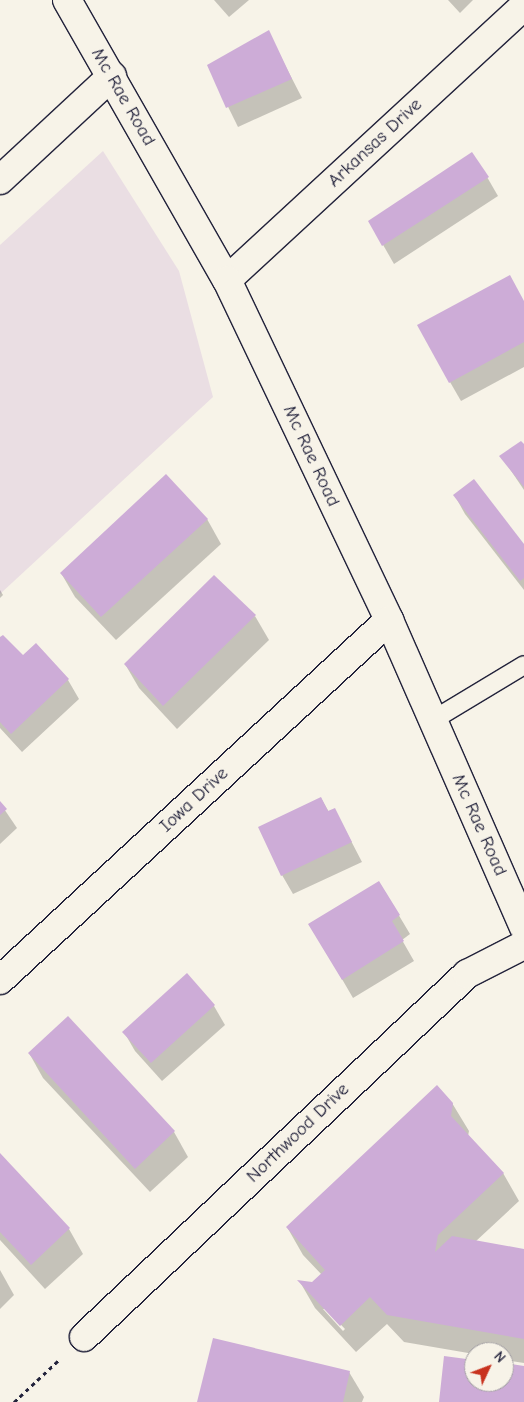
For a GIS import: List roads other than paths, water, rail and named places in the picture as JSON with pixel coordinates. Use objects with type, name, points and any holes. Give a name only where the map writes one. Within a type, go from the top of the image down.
[{"type":"street","name":"Mc Rae Road","points":[[67,0],[227,280],[389,620],[524,928]]},
{"type":"street","name":"Arkansas Drive","points":[[227,280],[524,6]]},
{"type":"street","points":[[0,180],[112,76]]},
{"type":"street","name":"Iowa Drive","points":[[0,980],[389,620]]},
{"type":"street","name":"Northwood Drive","points":[[84,1337],[467,974],[524,945]]},
{"type":"lane","points":[[433,720],[524,665]]}]
